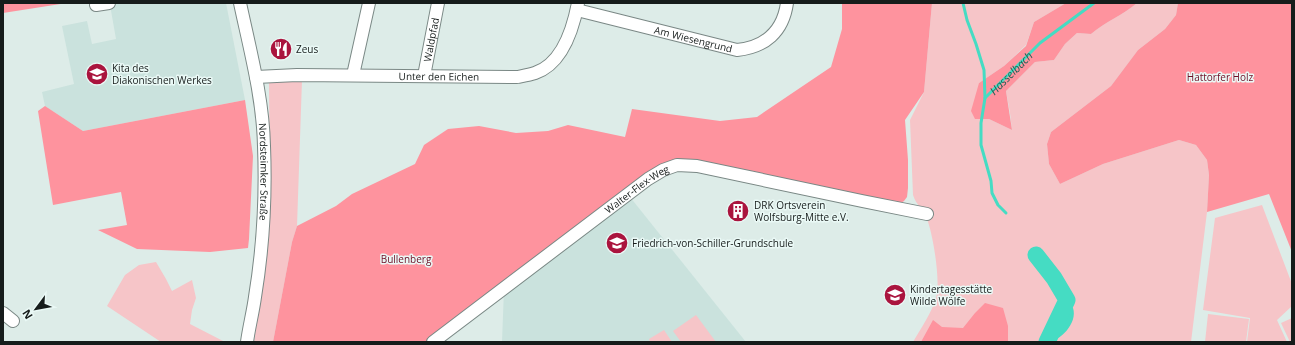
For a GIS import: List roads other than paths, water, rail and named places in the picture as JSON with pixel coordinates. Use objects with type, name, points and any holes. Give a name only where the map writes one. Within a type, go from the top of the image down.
[{"type":"street","points":[[96,5],[109,3]]},
{"type":"street","name":"Nordsteimker Straße","points":[[240,3],[256,77],[261,107],[264,146],[264,198],[261,249],[255,297],[246,342]]},
{"type":"street","points":[[353,75],[369,3]]},
{"type":"street","name":"Waldpfad","points":[[424,76],[438,3]]},
{"type":"street","name":"Am Wiesengrund","points":[[578,6],[737,50],[748,49],[765,42],[773,35],[779,28],[784,18],[787,3]]},
{"type":"street","name":"Unter den Eichen","points":[[256,77],[297,74],[516,77],[536,73],[556,60],[567,42],[578,6]]},
{"type":"street","name":"Walter-Flex-Weg","points":[[433,342],[648,179],[663,170],[678,165],[697,166],[928,214]]},
{"type":"street","points":[[3,313],[13,321]]},
{"type":"waterway","name":"Hasselbach","points":[[963,3],[967,20],[984,70],[985,98],[981,123],[981,145],[991,181],[992,193],[998,205],[1006,213]]},
{"type":"waterway","name":"Hasselbach","points":[[985,98],[1040,43],[1094,3]]},
{"type":"waterway","name":"Hasselbach","points":[[1036,255],[1054,278],[1067,300],[1047,342]]},
{"type":"place","name":"Zeus","points":[[281,49]]},
{"type":"place","name":"Kita des Diakonischen Werkes","points":[[97,74]]},
{"type":"place","name":"DRK Ortsverein Wolfsburg-Mitte e.V.","points":[[738,211]]},
{"type":"place","name":"Friedrich-von-Schiller-Grundschule","points":[[617,243]]},
{"type":"place","name":"Kindertagesstätte Wilde Wölfe","points":[[895,295]]},
{"type":"park label","name":"Hattorfer Holz","points":[[1220,77]]},
{"type":"park label","name":"Bullenberg","points":[[406,259]]}]
